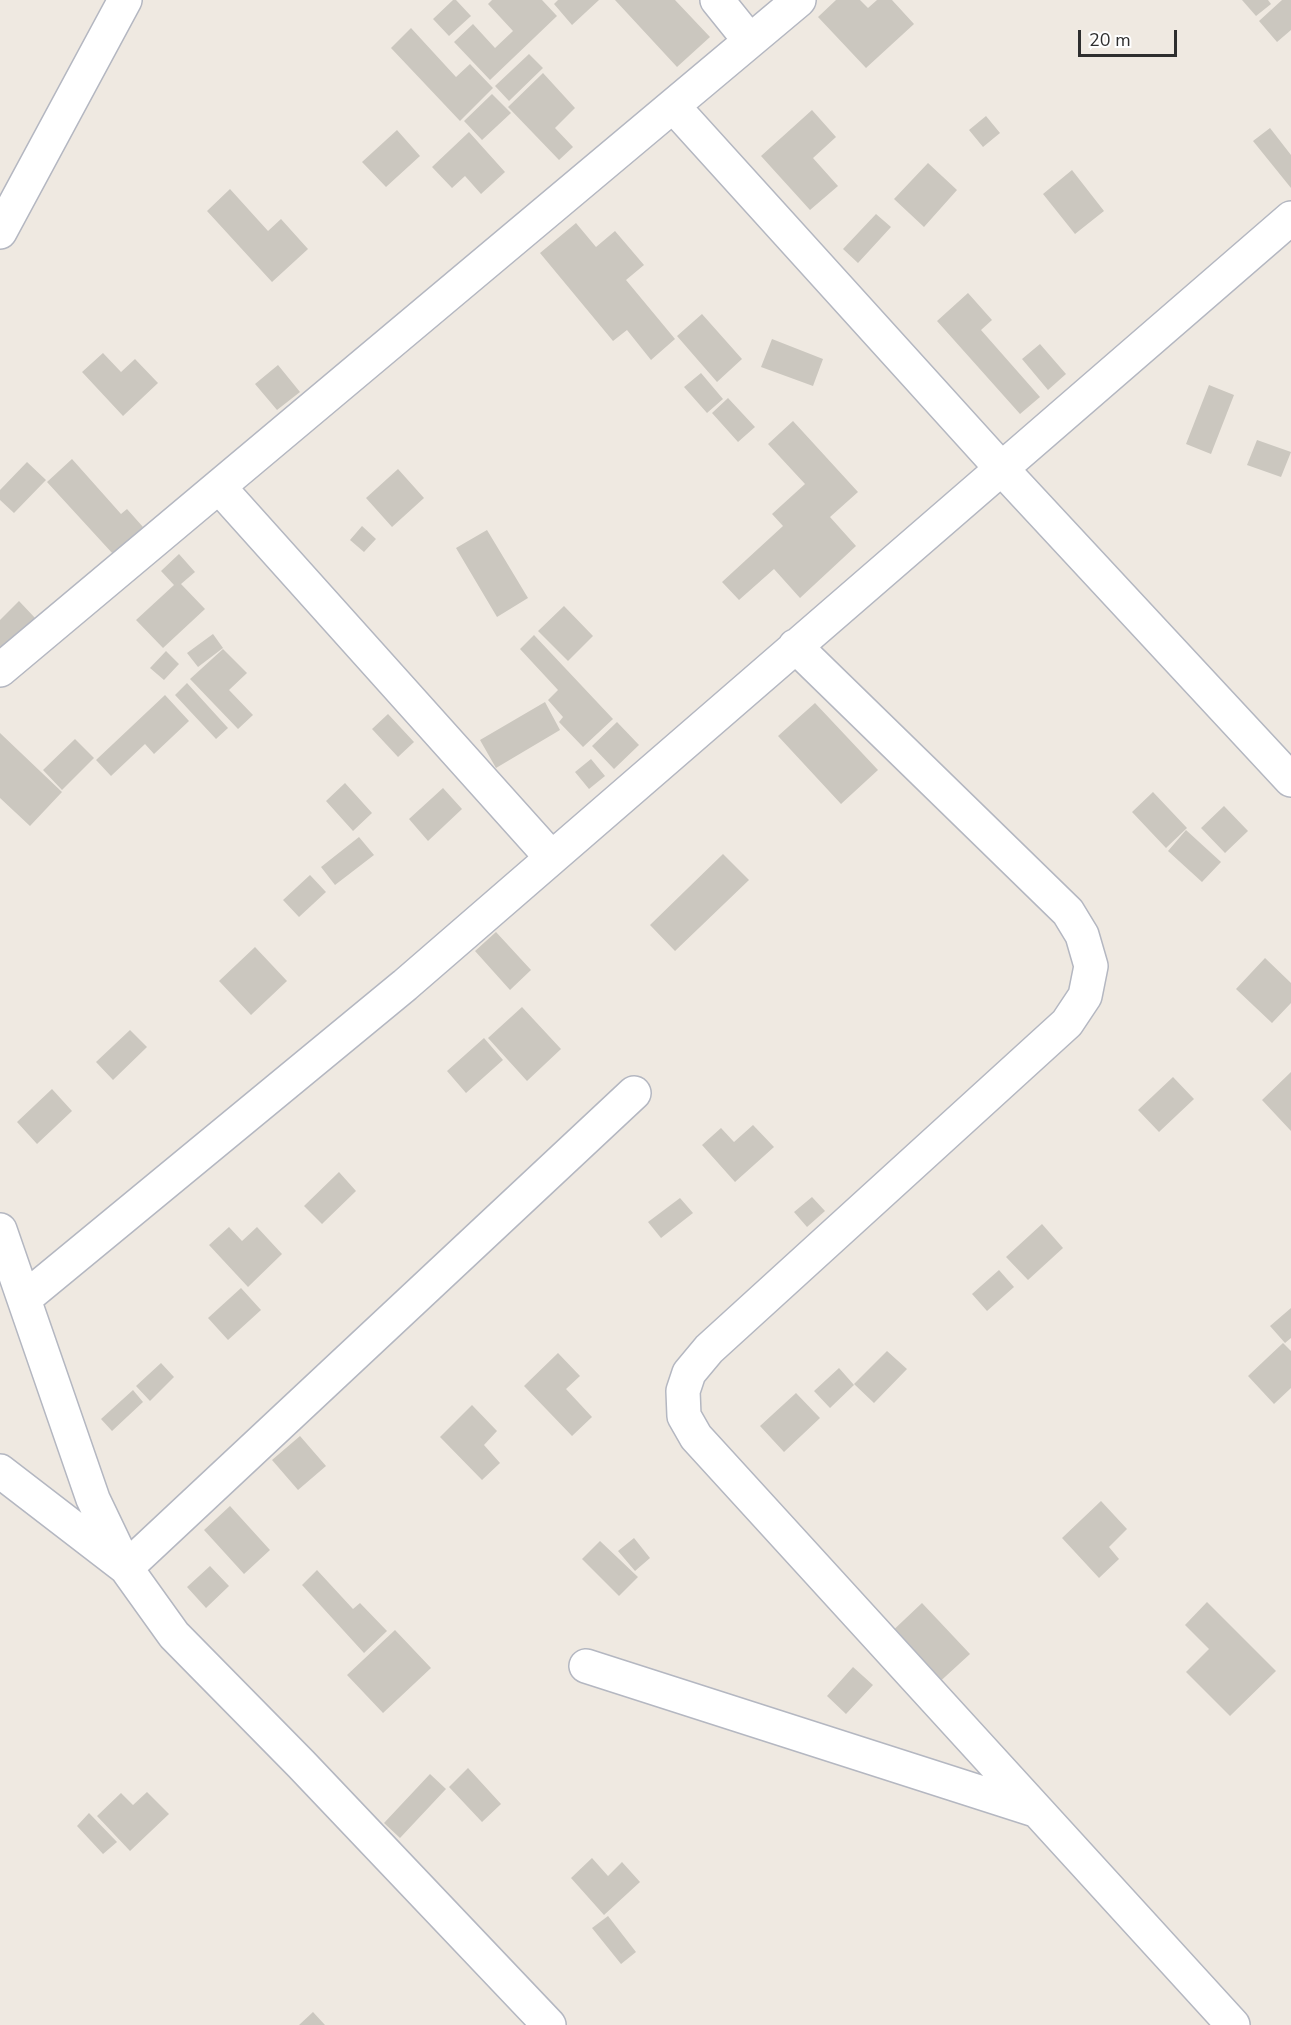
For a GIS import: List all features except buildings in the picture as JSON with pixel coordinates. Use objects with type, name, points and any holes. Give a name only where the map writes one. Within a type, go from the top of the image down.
[{"type":"street","points":[[0,232],[125,0]]},
{"type":"street","points":[[717,0],[750,41]]},
{"type":"street","points":[[0,670],[799,0]]},
{"type":"street","points":[[673,106],[1001,468],[1291,780]]},
{"type":"street","points":[[24,1299],[405,986],[551,857],[1291,218]]},
{"type":"street","points":[[219,487],[551,857]]},
{"type":"street","points":[[795,646],[1068,912],[1082,935],[1091,966],[1085,996],[1066,1023],[709,1349],[688,1373],[683,1392],[684,1416],[696,1437],[1233,2025]]},
{"type":"street","points":[[126,1568],[634,1093]]},
{"type":"street","points":[[0,1230],[93,1499],[126,1568],[174,1635],[301,1764],[549,2025]]},
{"type":"street","points":[[0,1471],[126,1568]]},
{"type":"street","points":[[586,1666],[1037,1810]]}]
